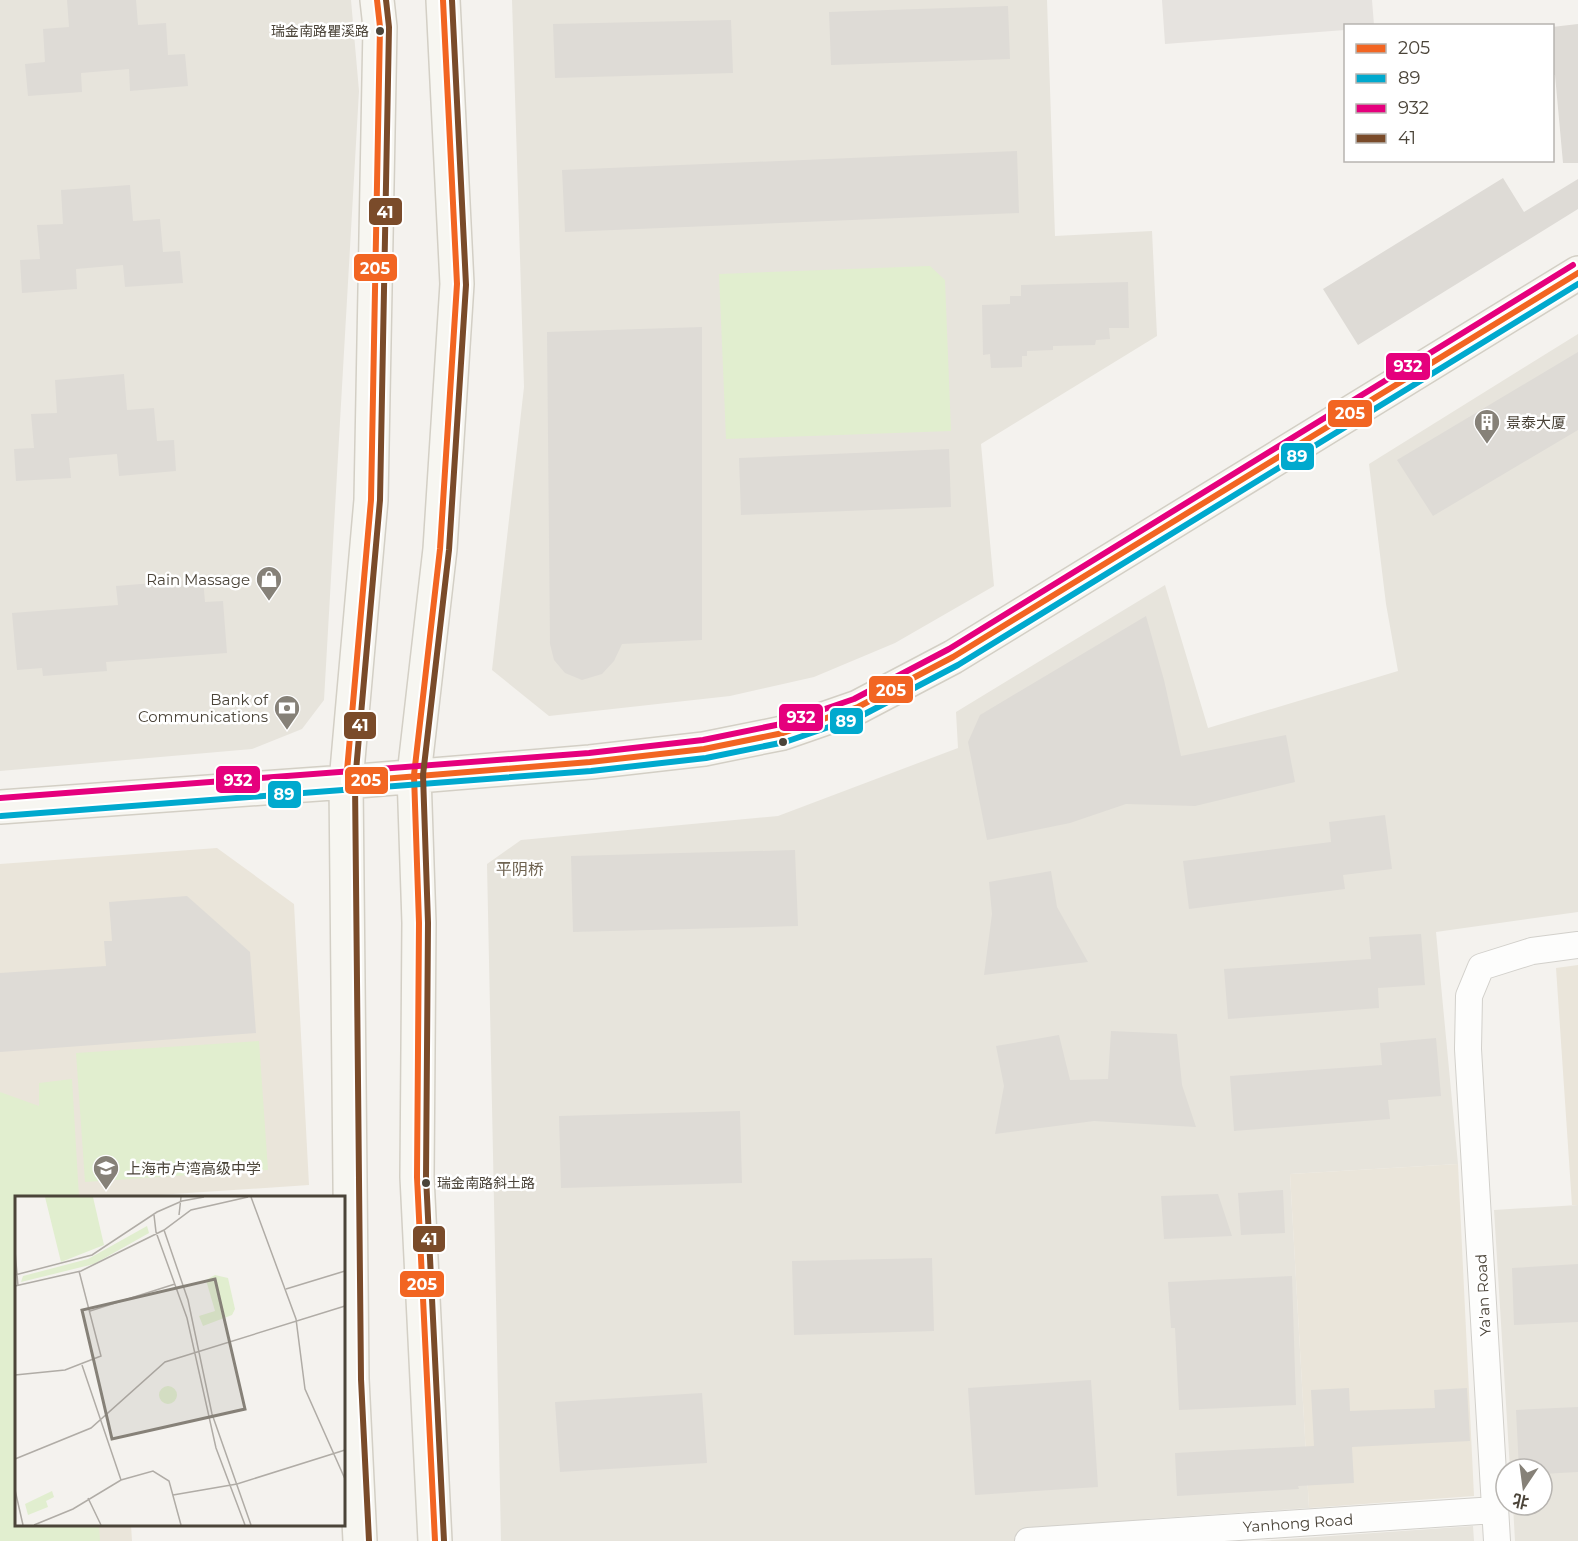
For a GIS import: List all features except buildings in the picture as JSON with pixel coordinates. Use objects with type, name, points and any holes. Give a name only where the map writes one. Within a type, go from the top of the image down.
[{"type":"main road","points":[[360,1541],[352,1379],[346,782],[371,500],[380,27],[378,0]]},
{"type":"main road","points":[[435,1541],[417,1177],[419,923],[414,775],[440,549],[457,284],[443,0]]},
{"type":"main road","points":[[0,807],[590,762],[704,749],[783,733],[858,707],[953,657],[1578,273]]},
{"type":"street","name":"Ya'an Road","points":[[1494,1477],[1468,1049],[1469,996],[1481,967],[1532,951],[1578,945]]},
{"type":"street","name":"Yanhong Road","points":[[1028,1541],[1494,1510]]},
{"type":"street","name":"Ya'an Road","points":[[1496,1517],[1497,1541]]},
{"type":"shaded area","points":[[0,0],[351,0],[359,91],[324,700],[302,729],[252,749],[0,771]]},
{"type":"shaded area","points":[[512,0],[1047,0],[1055,236],[1152,231],[1157,336],[981,444],[994,586],[895,643],[814,677],[730,696],[549,716],[492,670],[524,387]]},
{"type":"shaded area","points":[[1162,0],[1372,0],[1374,24],[1344,24],[1344,30],[1165,44]]},
{"type":"shaded area","points":[[1578,334],[1578,912],[1436,932],[1458,1164],[1290,1174],[1309,1508],[1146,1519],[1147,1541],[501,1541],[487,864],[521,840],[778,816],[958,748],[956,712],[1165,585],[1208,728],[1398,671],[1386,604],[1369,464]]},
{"type":"shaded area","name":"上海市卢湾高级中学","points":[[217,848],[294,904],[309,1185],[143,1196],[15,1196],[15,1526],[131,1526],[132,1541],[0,1541],[0,864]]},
{"type":"shaded area","points":[[1578,965],[1578,1205],[1572,1205],[1556,968]]},
{"type":"shaded area","points":[[1458,1164],[1474,1496],[1309,1508],[1290,1174]]},
{"type":"shaded area","points":[[1578,1205],[1578,1541],[1515,1541],[1514,1517],[1554,1517],[1554,1457],[1509,1457],[1494,1210]]},
{"type":"shaded area","points":[[1473,1526],[1474,1541],[1260,1541]]},
{"type":"green space","points":[[930,266],[945,280],[951,431],[726,439],[719,274]]},
{"type":"green space","points":[[259,1041],[268,1170],[85,1182],[76,1053]]},
{"type":"green space","points":[[72,1079],[79,1196],[15,1196],[15,1526],[99,1526],[100,1541],[0,1541],[0,1092],[39,1106],[39,1083]]},
{"type":"transit line","name":"205","points":[[377,0],[380,27],[371,500],[346,782],[590,762],[704,749],[783,733],[858,707],[953,657],[1578,273]]},
{"type":"transit line","name":"41","points":[[369,1541],[361,1379],[355,782],[380,500],[389,27],[386,0]]},
{"type":"transit line","name":"205","points":[[435,1541],[417,1177],[419,923],[414,775],[440,549],[457,284],[443,0]]},
{"type":"transit line","name":"41","points":[[444,1541],[426,1177],[428,923],[423,775],[449,550],[466,285],[452,0]]},
{"type":"transit line","name":"932","points":[[0,798],[589,753],[703,740],[781,724],[854,699],[949,649],[1573,265]]},
{"type":"transit line","name":"89","points":[[1,816],[591,771],[706,758],[785,742],[861,716],[958,665],[1578,284]]},
{"type":"place","name":"瑞金南路瞿溪路","points":[[380,31]]},
{"type":"place","name":"景泰大厦","points":[[1487,445]]},
{"type":"place","name":"Rain Massage","points":[[269,602]]},
{"type":"place","name":"Bank of Communications","points":[[287,731]]},
{"type":"place","name":"瑞金南路斜土路","points":[[426,1183]]},
{"type":"place","name":"上海市卢湾高级中学","points":[[106,1191]]},
{"type":"district","name":"平阴桥","points":[[520,869]]}]
